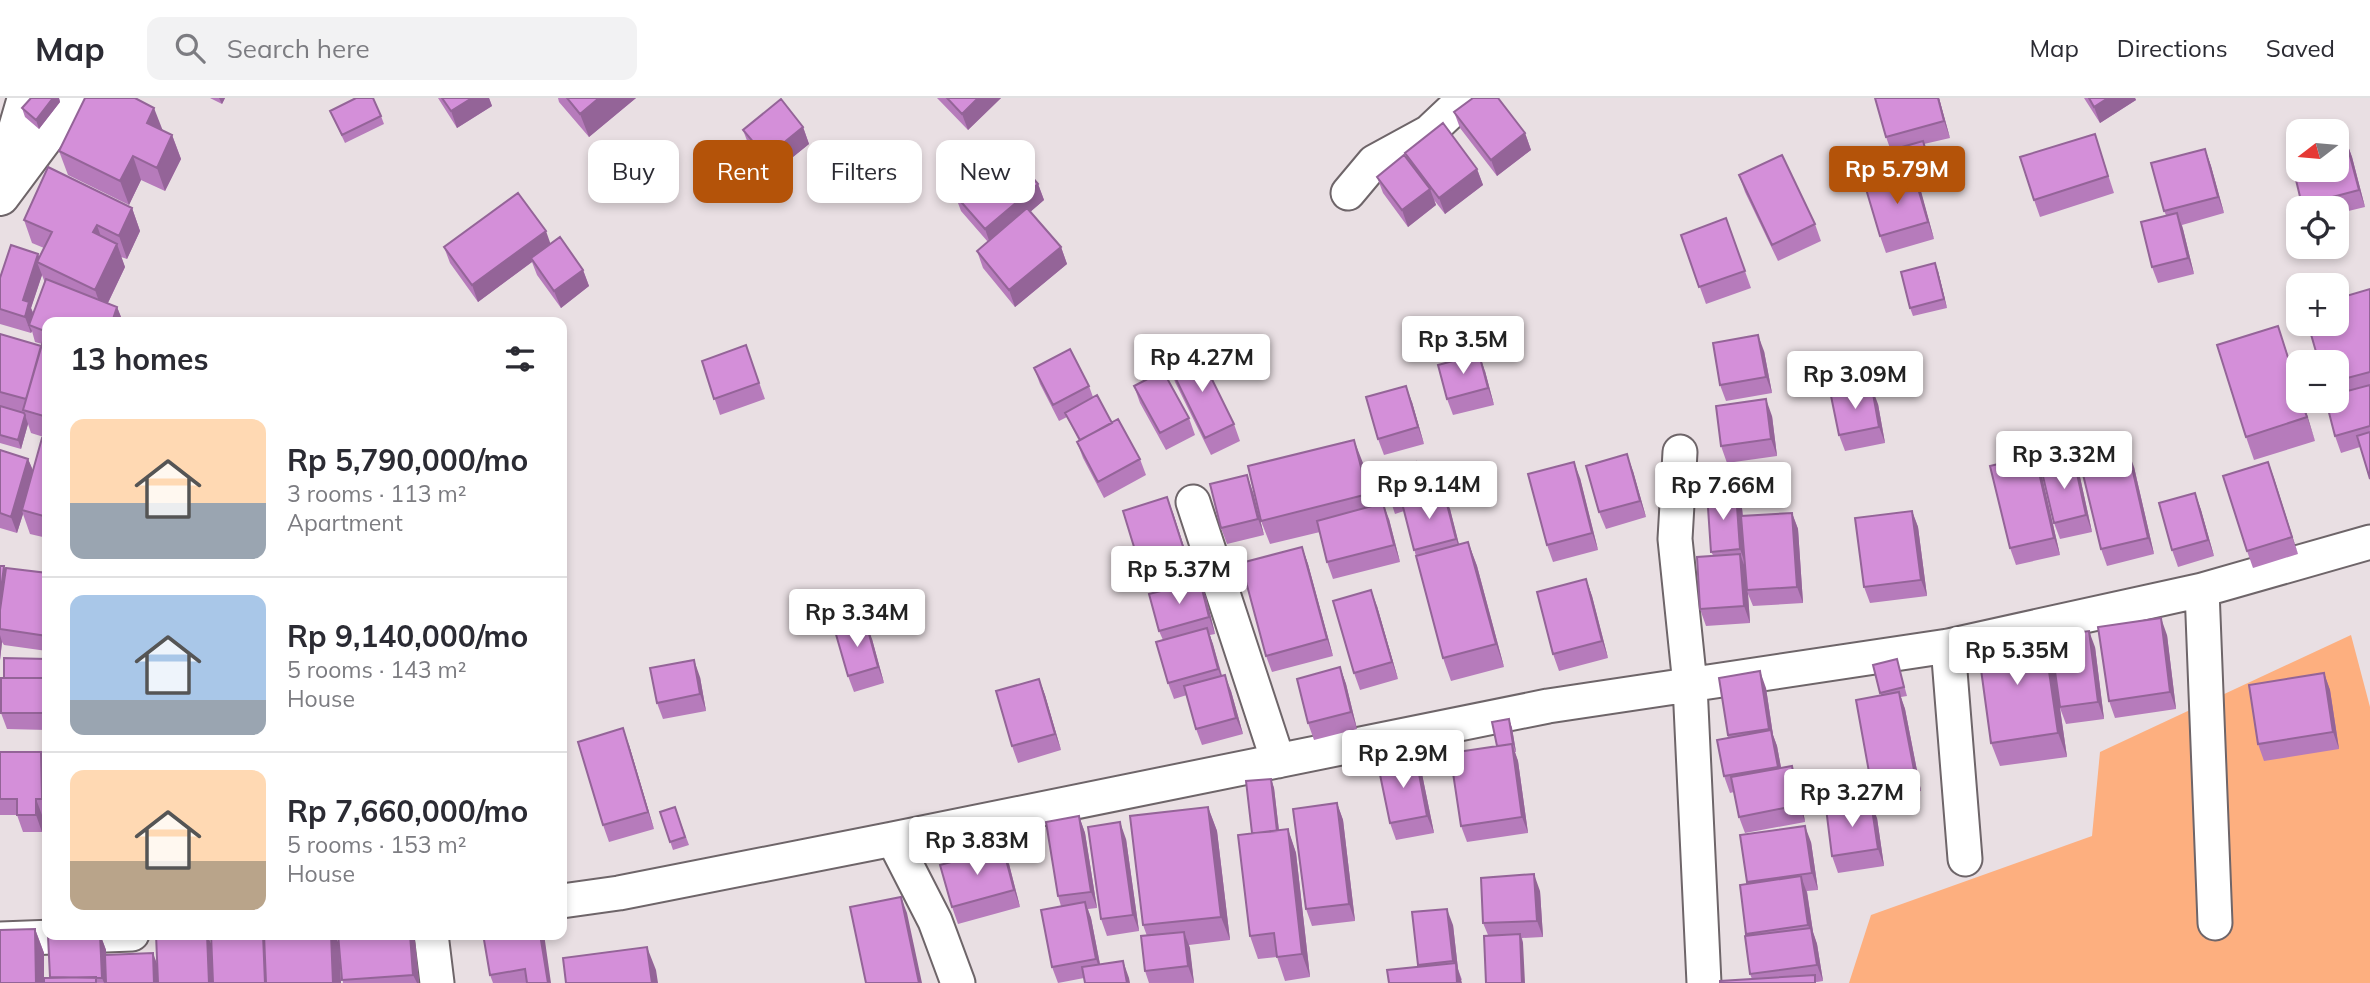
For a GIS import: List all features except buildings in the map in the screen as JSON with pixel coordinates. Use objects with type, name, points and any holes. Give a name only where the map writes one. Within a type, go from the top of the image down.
[{"type":"street","points":[[0,194],[27,98]]},
{"type":"street","points":[[0,194],[73,98]]},
{"type":"street","points":[[1348,193],[1374,162],[1429,132],[1465,98]]},
{"type":"street","points":[[1680,452],[1675,540],[1690,685],[1704,983]]},
{"type":"street","points":[[1193,502],[1278,761]]},
{"type":"street","points":[[567,900],[619,893],[894,839],[1548,706],[1948,646],[2202,590],[2370,542]]},
{"type":"street","points":[[2202,590],[2215,923]]},
{"type":"street","points":[[1948,646],[1965,859]]},
{"type":"street","points":[[894,839],[935,921],[958,983]]},
{"type":"street","points":[[0,939],[42,937]]},
{"type":"street","points":[[432,940],[437,983]]},
{"type":"shaded area","points":[[2351,635],[2370,707],[2370,983],[1849,983],[1871,915],[2092,836],[2100,752]]}]
